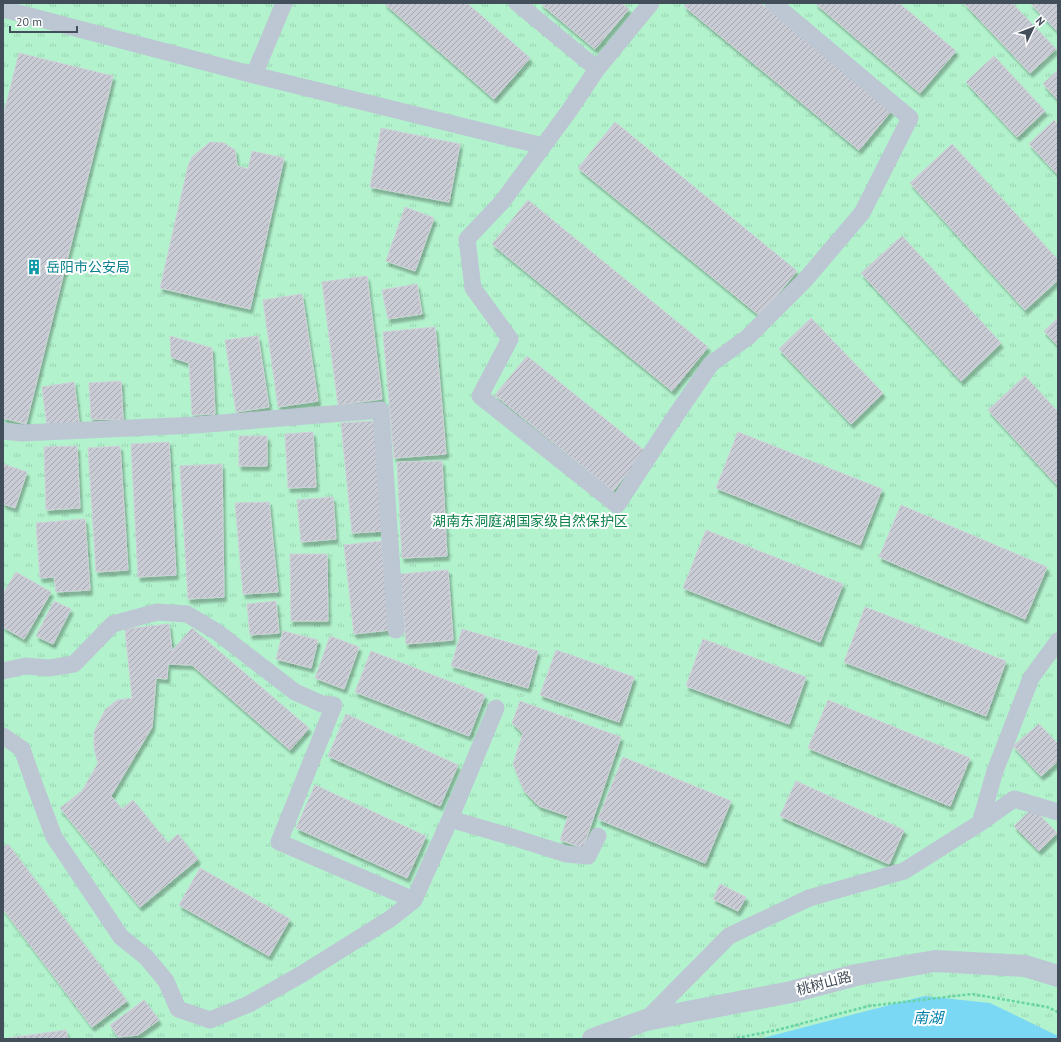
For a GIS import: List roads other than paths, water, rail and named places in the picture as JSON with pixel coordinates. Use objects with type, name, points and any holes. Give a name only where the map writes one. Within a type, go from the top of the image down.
[{"type":"street","points":[[254,74],[284,3]]},
{"type":"street","points":[[517,3],[597,69]]},
{"type":"street","points":[[650,3],[597,69],[569,111],[502,202],[467,239],[474,288],[510,339],[480,396],[617,505],[711,364],[748,337],[805,280],[862,213],[910,118],[773,3]]},
{"type":"street","points":[[3,9],[542,146]]},
{"type":"street","points":[[3,431],[22,433],[196,425],[381,410],[396,630]]},
{"type":"street","points":[[3,671],[24,666],[49,668],[74,664],[112,624],[157,612],[187,614],[217,632],[295,692],[322,704],[334,704],[279,842],[414,900]]},
{"type":"street","points":[[980,822],[995,771],[1031,678],[1058,641]]},
{"type":"street","points":[[3,736],[22,750],[54,837],[121,937],[146,957],[166,981],[178,1009],[210,1020],[249,1004],[302,974],[390,919],[414,900],[496,708]]},
{"type":"street","points":[[646,1020],[729,936],[809,898],[904,871],[1014,799],[1058,812]]},
{"type":"street","points":[[450,818],[566,854],[588,856],[598,836]]},
{"type":"street","name":"桃树山路","points":[[593,1039],[646,1020],[791,992],[856,975],[935,961],[1025,966],[1058,976]]},
{"type":"water","name":"南湖","points":[[924,996],[990,1003],[1058,1036],[1058,1039],[759,1039]]},
{"type":"place","name":"岳阳市公安局","points":[[34,267]]},
{"type":"park label","name":"湖南东洞庭湖国家级自然保护区","points":[[530,521]]}]
